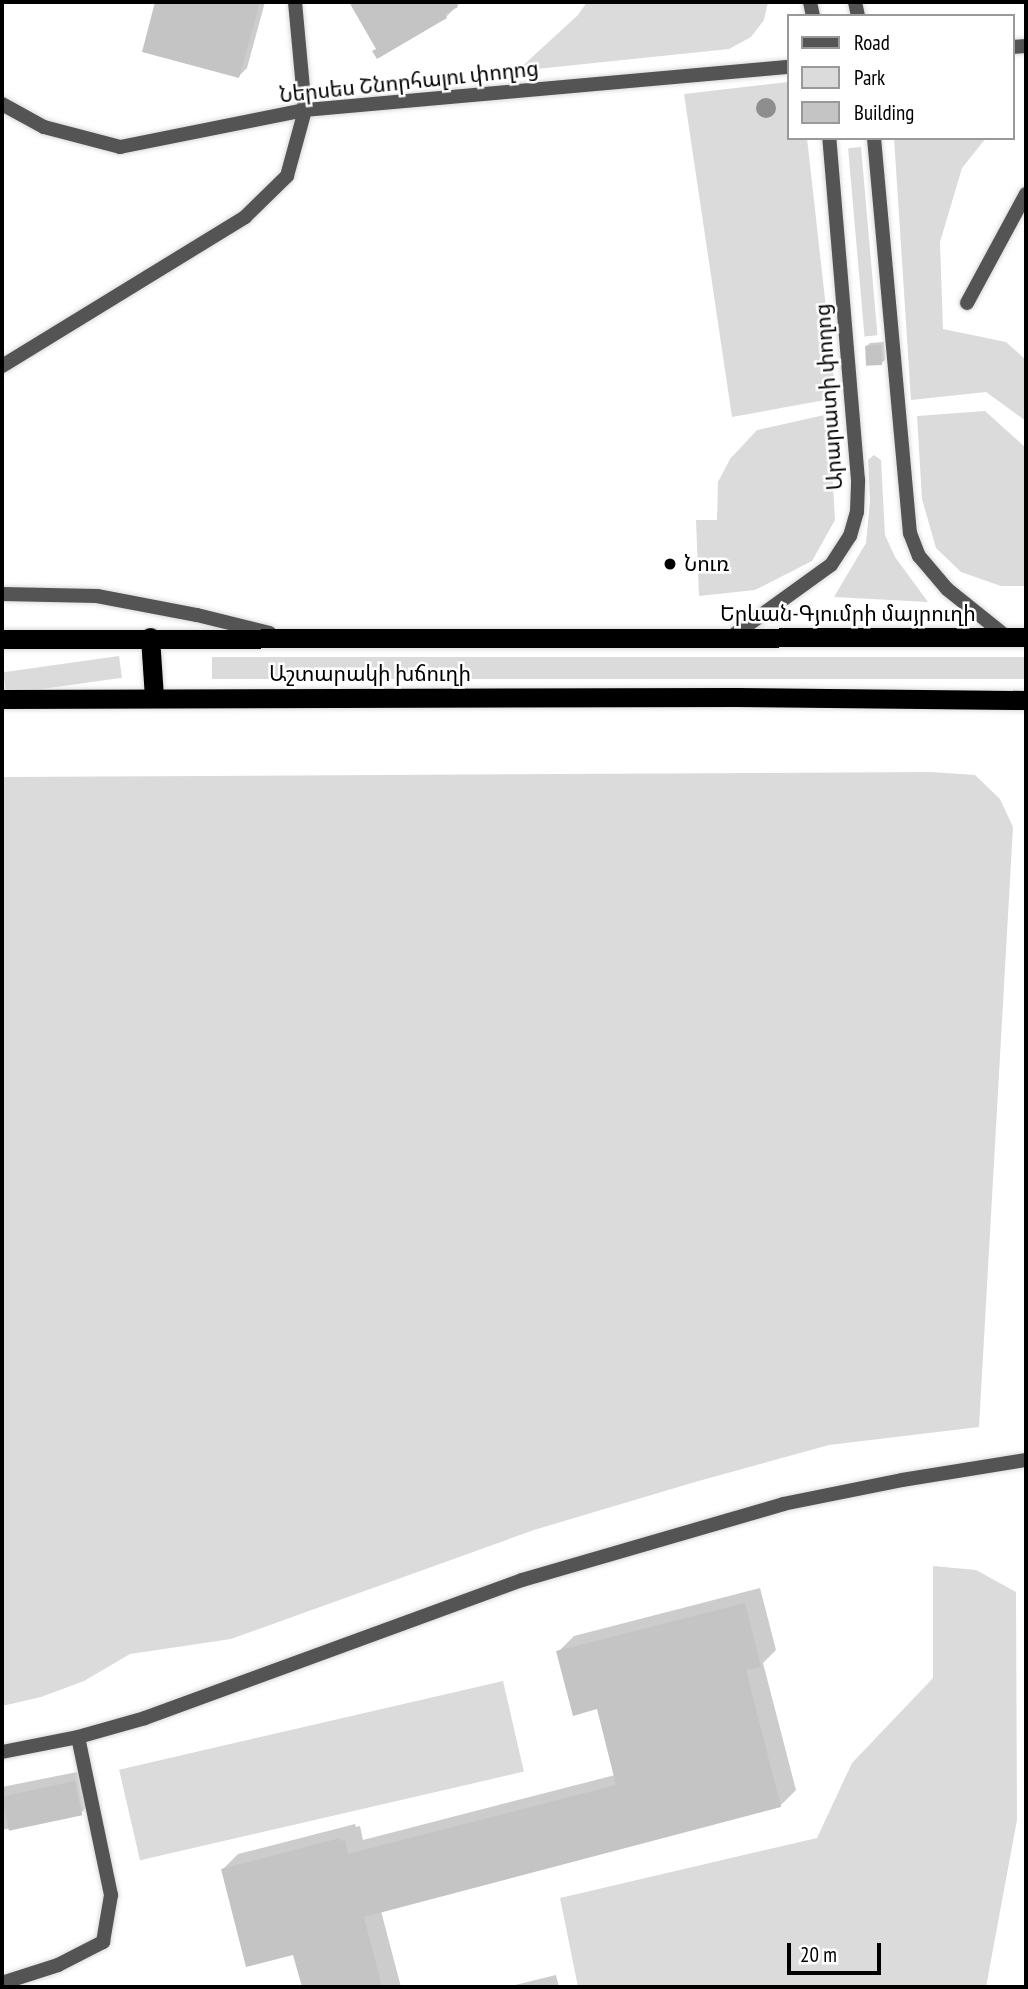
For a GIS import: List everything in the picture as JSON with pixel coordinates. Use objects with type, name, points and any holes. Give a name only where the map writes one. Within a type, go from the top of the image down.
[{"type":"highway","name":"Երևան-Գյումրի մայրուղի","points":[[670,636],[1016,637]]},
{"type":"highway","name":"Աշտարակի խճուղի","points":[[2,639],[670,636]]},
{"type":"highway","points":[[150,637],[154,696]]},
{"type":"highway","name":"Աշտարակի խճուղի","points":[[2,699],[154,696],[737,696],[1026,700]]},
{"type":"street","points":[[2,366],[245,217],[288,176],[305,110],[295,2]]},
{"type":"street","name":"Ներսես Շնորհալու փողոց","points":[[2,104],[44,127],[120,147],[305,110],[786,67]]},
{"type":"street","name":"Արարատի փողոց","points":[[731,637],[831,565],[850,536],[857,512],[858,480],[830,140]]},
{"type":"street","points":[[874,140],[910,533],[919,556],[940,582],[1016,637]]},
{"type":"street","points":[[967,303],[1026,194]]},
{"type":"street","points":[[2,594],[97,596],[197,615],[292,639]]},
{"type":"street","points":[[2,1752],[78,1737],[145,1718],[522,1580],[783,1504],[902,1480],[1026,1460]]},
{"type":"street","points":[[2,1983],[58,1965],[103,1942],[111,1895],[78,1737]]},
{"type":"green space","points":[[587,2],[768,2],[764,20],[751,37],[729,49],[517,71],[578,15]]},
{"type":"green space","points":[[786,82],[786,140],[807,140],[836,398],[732,417],[684,94]]},
{"type":"green space","points":[[894,140],[984,140],[962,168],[940,242],[943,329],[1006,342],[1026,360],[1026,421],[986,392],[911,400]]},
{"type":"green space","points":[[861,147],[877,335],[865,336],[848,148]]},
{"type":"green space","points":[[985,411],[1026,448],[1026,586],[1001,586],[961,572],[936,548],[922,499],[917,416]]},
{"type":"green space","points":[[829,414],[835,520],[812,561],[755,590],[699,596],[696,520],[717,520],[718,482],[730,459],[757,430]]},
{"type":"green space","points":[[874,455],[881,460],[885,535],[895,557],[928,602],[834,597],[866,543],[870,501],[868,460]]},
{"type":"green space","points":[[119,656],[122,678],[6,694],[3,672]]},
{"type":"green space","points":[[212,657],[1026,657],[1026,679],[212,679]]},
{"type":"green space","points":[[930,772],[975,775],[1000,799],[1013,827],[979,1427],[829,1445],[695,1482],[534,1530],[231,1639],[130,1654],[84,1681],[41,1697],[2,1706],[2,777]]},
{"type":"green space","points":[[933,1566],[976,1570],[1016,1592],[1017,1820],[986,1987],[578,1987],[560,1898],[817,1838],[852,1763],[933,1678]]},
{"type":"green space","points":[[503,1681],[524,1772],[140,1860],[119,1770]]},
{"type":"building","points":[[155,2],[260,2],[239,78],[142,52]]},
{"type":"building","points":[[349,2],[455,2],[458,7],[445,14],[447,18],[377,59],[372,51],[376,49]]},
{"type":"building","points":[[881,345],[882,365],[866,366],[865,346]]},
{"type":"building","points":[[745,1603],[761,1667],[746,1670],[781,1807],[364,1917],[382,1987],[302,1987],[293,1955],[246,1967],[221,1869],[340,1838],[341,1841],[345,1840],[348,1854],[616,1785],[597,1709],[573,1716],[556,1651]]},
{"type":"building","points":[[75,1781],[82,1815],[9,1831],[2,1797]]},
{"type":"place","name":"Նուռ","points":[[670,564]]}]
